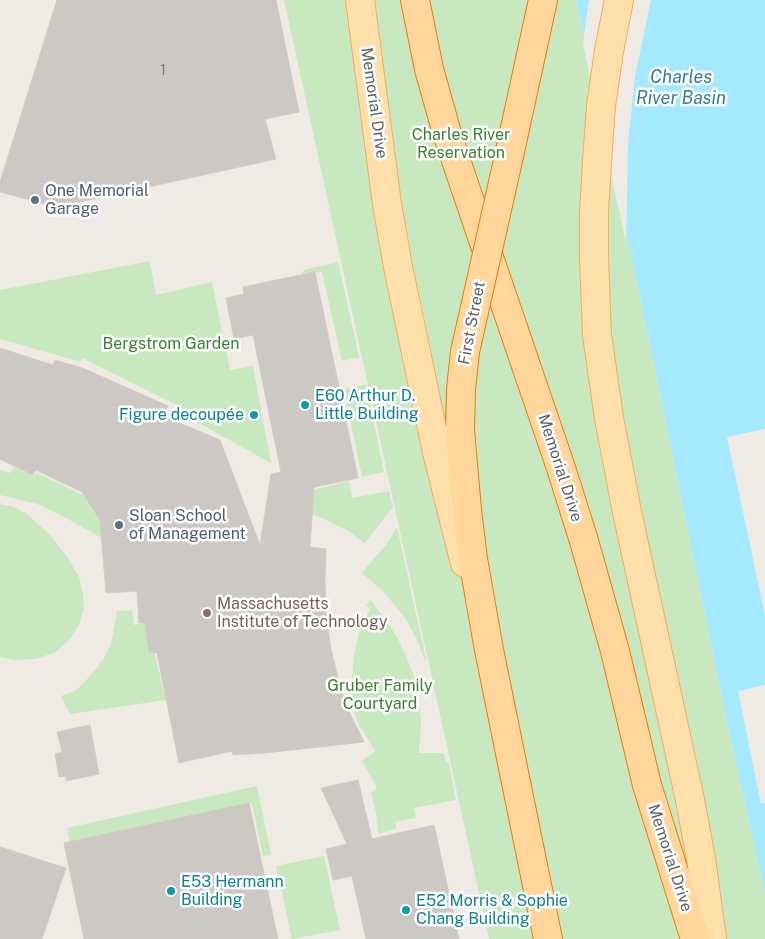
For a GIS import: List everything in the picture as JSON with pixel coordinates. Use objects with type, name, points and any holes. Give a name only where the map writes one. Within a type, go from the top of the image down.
[{"type":"highway","name":"Memorial Drive","points":[[415,0],[429,69],[445,129],[561,468],[584,541],[615,651],[647,785],[695,939]]},
{"type":"highway","name":"First Street","points":[[489,650],[476,578],[463,468],[460,410],[462,370],[543,0]]},
{"type":"highway","name":"Memorial Drive","points":[[489,650],[548,939]]},
{"type":"main road","name":"Memorial Drive","points":[[360,0],[387,204],[404,301],[446,491],[489,650]]},
{"type":"main road","name":"Memorial Drive","points":[[619,0],[609,52],[597,162],[594,212],[597,335],[626,512],[690,800],[701,859],[712,939]]},
{"type":"green space","name":"Charles River Reservation","points":[[284,0],[576,0],[636,277],[729,731],[765,893],[765,939],[489,939]]},
{"type":"green space","name":"Bergstrom Garden","points":[[150,261],[156,295],[212,282],[230,370],[253,366],[271,463],[179,412],[181,407],[82,358],[81,362],[0,339],[0,290]]},
{"type":"green space","points":[[338,262],[359,357],[342,361],[322,272],[302,274],[304,270]]},
{"type":"green space","points":[[366,384],[384,472],[362,477],[344,389]]},
{"type":"green space","points":[[14,467],[34,476],[36,473],[109,507],[102,538],[37,504],[0,495],[0,470],[10,473]]},
{"type":"green space","points":[[349,481],[352,498],[389,491],[393,507],[365,543],[345,529],[306,512],[296,494]]},
{"type":"green space","points":[[0,504],[14,507],[27,514],[49,534],[68,558],[79,577],[83,593],[84,609],[79,624],[71,638],[56,652],[36,659],[13,660],[0,657]]},
{"type":"green space","points":[[397,527],[425,661],[418,642],[405,618],[382,590],[362,573],[386,545]]},
{"type":"green space","name":"Gruber Family Courtyard","points":[[371,600],[400,643],[415,679],[421,721],[419,753],[444,753],[446,762],[449,763],[456,800],[414,808],[416,818],[396,821],[396,829],[378,834],[376,813],[371,793],[377,788],[362,761],[375,751],[357,721],[351,691],[354,656],[360,627],[370,610],[366,605]]},
{"type":"green space","points":[[132,610],[134,625],[147,623],[166,700],[70,714],[61,696],[79,688],[106,655],[112,640],[117,611]]},
{"type":"green space","points":[[257,786],[271,855],[263,856],[252,803],[70,842],[67,828]]},
{"type":"green space","points":[[324,856],[340,930],[292,939],[276,866]]},
{"type":"water","name":"Charles River Basin","points":[[576,0],[765,0],[765,893],[729,731],[636,277]]},
{"type":"pier","points":[[589,0],[651,0],[635,76],[628,145],[626,243],[583,44]]},
{"type":"pier","points":[[765,429],[765,615],[727,437]]},
{"type":"pier","points":[[765,685],[765,803],[761,804],[738,691]]},
{"type":"building","points":[[57,0],[276,0],[299,112],[265,119],[276,159],[57,207],[0,192],[0,182]]},
{"type":"building","points":[[315,272],[358,478],[314,487],[310,547],[326,549],[326,615],[331,649],[340,686],[350,714],[364,742],[265,753],[233,755],[232,751],[179,763],[157,653],[149,652],[145,623],[139,623],[137,591],[106,593],[100,520],[82,492],[36,470],[33,475],[0,459],[0,348],[53,365],[55,360],[85,369],[168,406],[163,416],[220,440],[260,545],[271,474],[281,472],[253,335],[234,339],[226,298],[244,294],[243,287]]},
{"type":"building","points":[[90,725],[99,774],[66,781],[66,776],[59,777],[55,754],[62,752],[57,732]]},
{"type":"building","name":"E52 Morris & Sophie Chang Building","points":[[358,780],[372,839],[434,825],[459,939],[366,939],[352,876],[333,880],[326,849],[347,844],[321,788]]},
{"type":"building","name":"E53 Hermann Building","points":[[249,803],[278,939],[84,939],[64,843]]},
{"type":"building","points":[[0,847],[66,868],[42,939],[0,939]]},
{"type":"place","name":"One Memorial Garage","points":[[35,200]]},
{"type":"place","name":"E60 Arthur D. Little Building","points":[[305,405]]},
{"type":"place","name":"Figure decoupée","points":[[254,415]]},
{"type":"place","name":"Sloan School of Management","points":[[119,525]]},
{"type":"place","name":"Massachusetts Institute of Technology","points":[[207,613]]},
{"type":"place","name":"E53 Hermann Building","points":[[171,891]]},
{"type":"place","name":"E52 Morris & Sophie Chang Building","points":[[406,910]]}]
